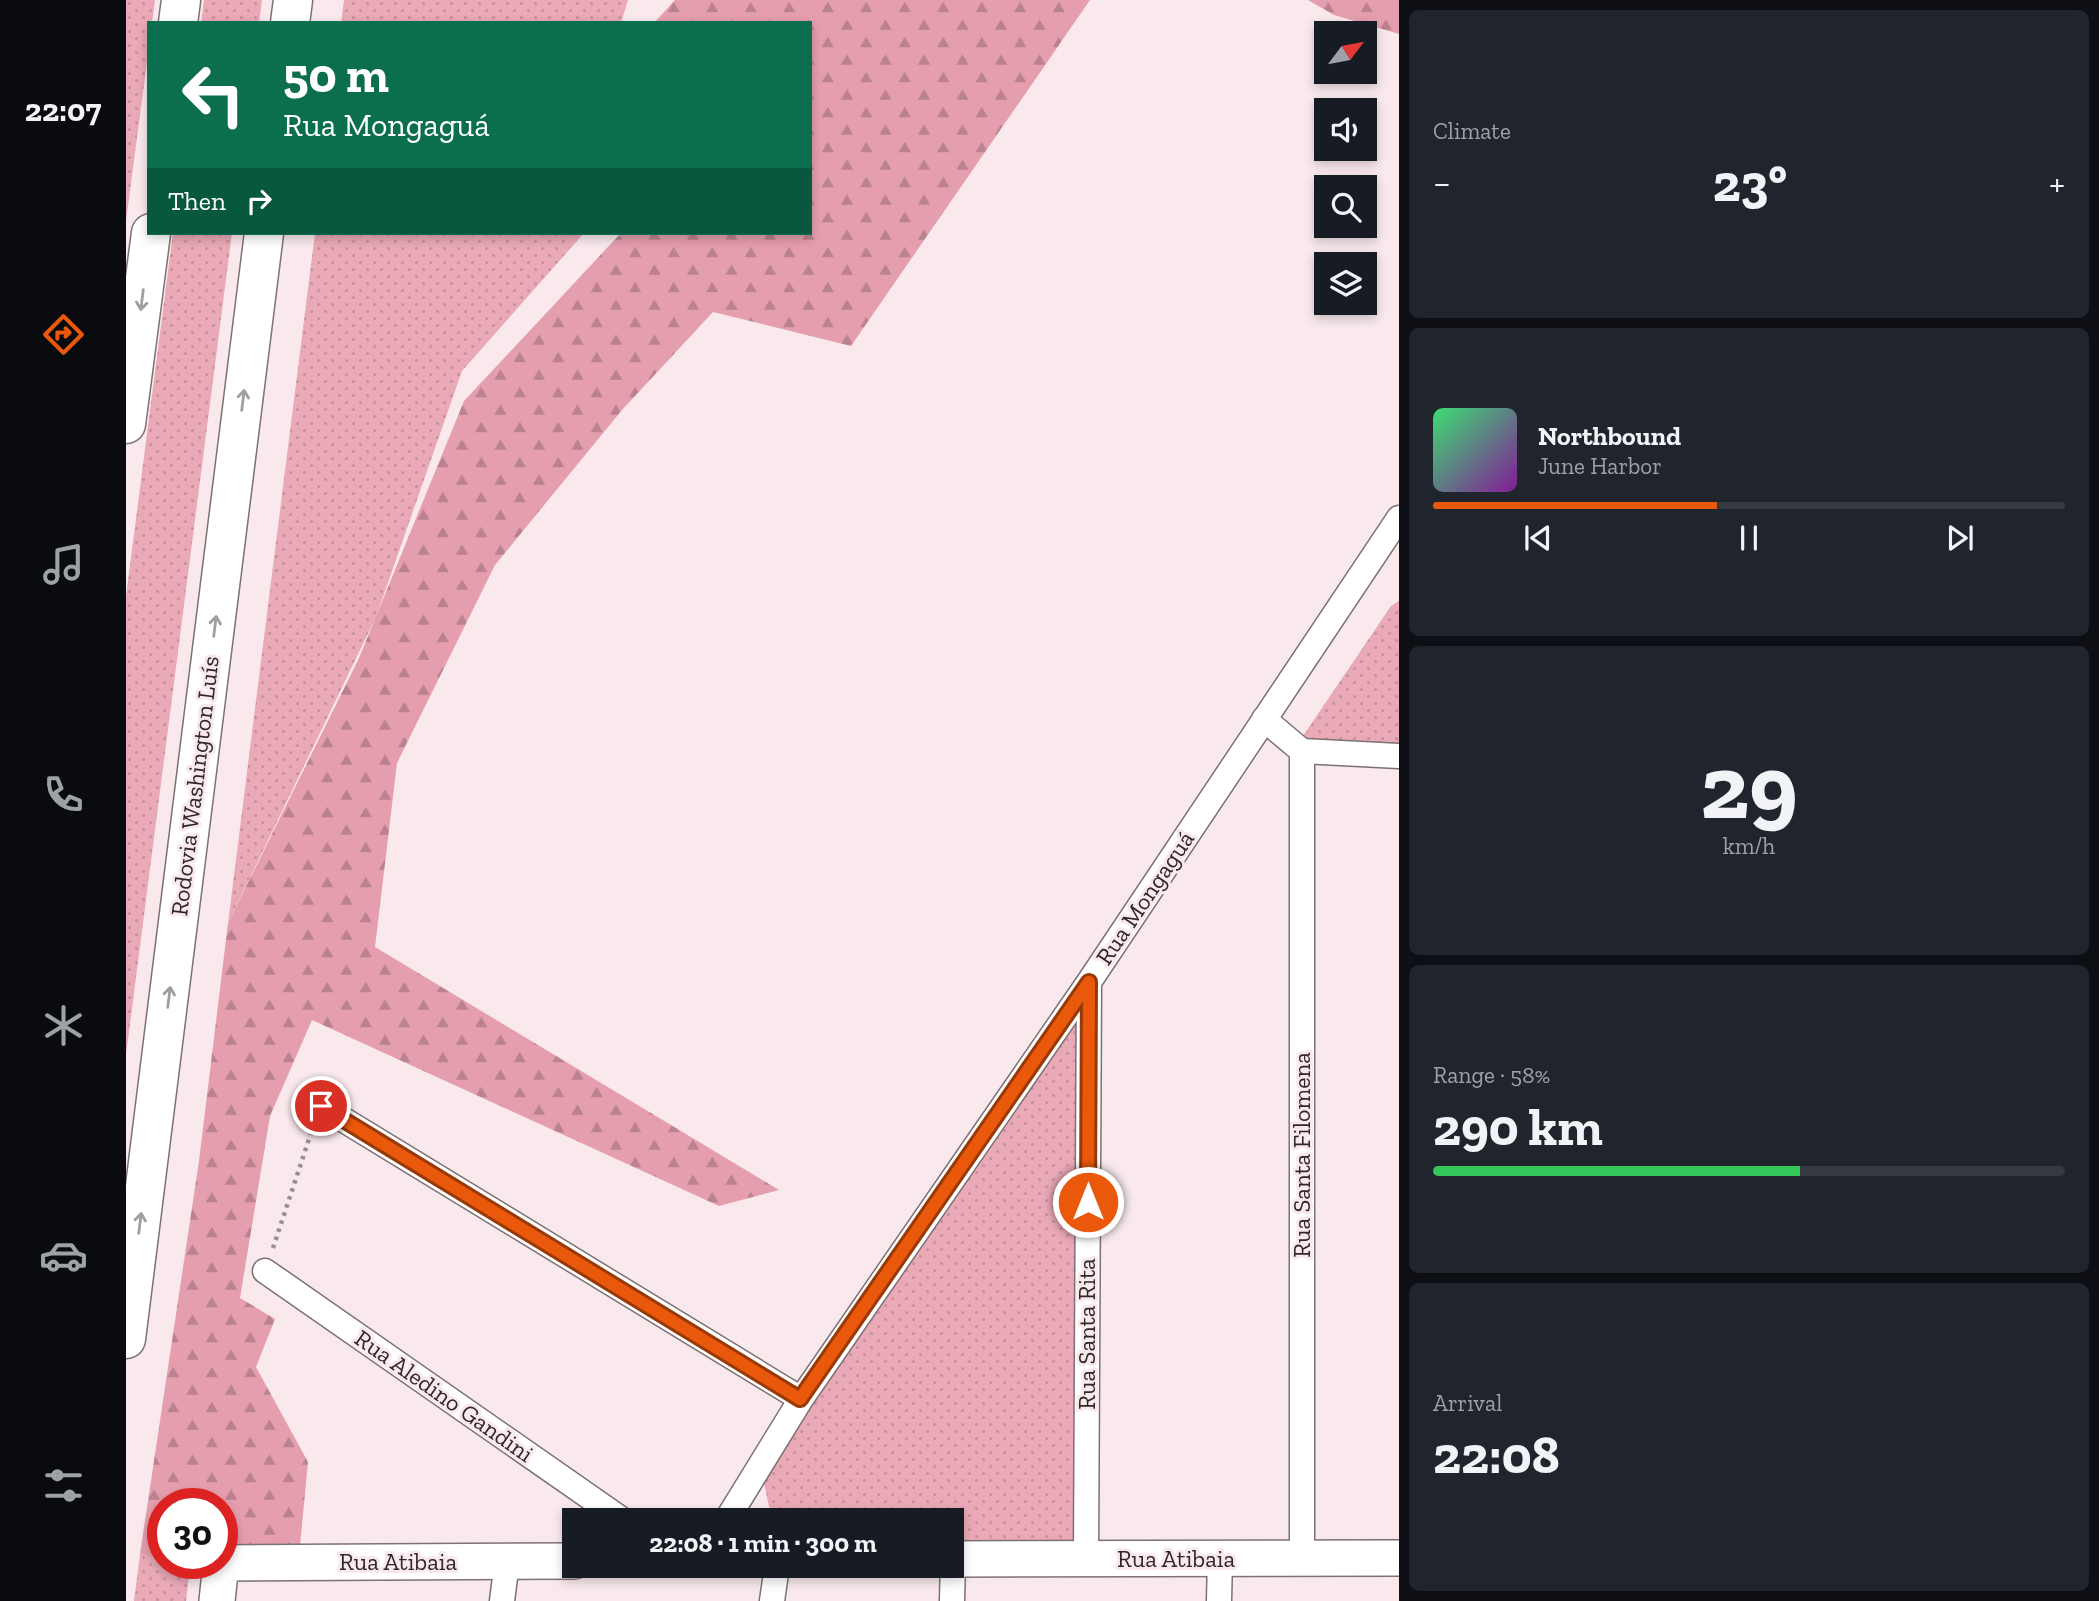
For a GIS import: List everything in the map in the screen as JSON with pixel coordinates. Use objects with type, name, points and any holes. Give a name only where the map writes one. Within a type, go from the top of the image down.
[{"type":"highway","points":[[178,21],[181,0]]},
{"type":"highway","points":[[290,21],[293,0]]},
{"type":"highway","points":[[126,424],[151,235]]},
{"type":"highway","name":"Rodovia Washington Luís","points":[[126,1339],[264,235]]},
{"type":"street","name":"Rua Mongaguá","points":[[734,1508],[800,1399],[1089,982],[1264,719],[1387,555],[1399,518]]},
{"type":"street","points":[[1264,719],[1302,751],[1399,756]]},
{"type":"street","name":"Rua Santa Filomena","points":[[1302,751],[1303,1558]]},
{"type":"street","name":"Rua Santa Rita","points":[[1086,1559],[1089,982]]},
{"type":"street","points":[[321,1106],[800,1399]]},
{"type":"street","name":"Rua Aledino Gandini","points":[[265,1271],[605,1508]]},
{"type":"street","points":[[1219,1601],[1220,1558]]},
{"type":"street","name":"Rua Atibaia","points":[[964,1559],[1399,1558]]},
{"type":"street","points":[[502,1601],[507,1562]]},
{"type":"street","name":"Rua Atibaia","points":[[238,1563],[562,1562]]},
{"type":"street","points":[[772,1601],[775,1578]]},
{"type":"street","points":[[952,1578],[952,1601]]},
{"type":"street","points":[[217,1601],[219,1579]]},
{"type":"path","points":[[265,1271],[321,1106]]},
{"type":"shaded area","points":[[126,0],[155,0],[152,21],[147,21],[147,62],[126,221]]},
{"type":"shaded area","points":[[204,0],[262,0],[259,21],[201,21]]},
{"type":"shaded area","points":[[344,0],[628,0],[622,21],[341,21]]},
{"type":"shaded area","points":[[173,235],[232,235],[126,1055],[126,596]]},
{"type":"shaded area","points":[[315,235],[582,235],[462,371],[376,617],[228,923]]},
{"type":"shaded area","points":[[1399,601],[1399,745],[1301,739],[1391,606]]},
{"type":"shaded area","points":[[1086,989],[1084,1556],[964,1556],[964,1508],[769,1508],[762,1473]]},
{"type":"shaded area","points":[[140,1554],[147,1556],[147,1579],[189,1579],[186,1601],[134,1601]]},
{"type":"green space","points":[[675,0],[1090,0],[851,346],[713,312],[622,410],[495,565],[397,763],[375,947],[779,1190],[719,1206],[312,1020],[270,1116],[240,1298],[275,1319],[256,1367],[308,1462],[299,1556],[238,1562],[238,1488],[150,1488],[199,1161],[228,923],[359,658],[464,401],[619,235],[812,235],[812,21],[656,21]]},
{"type":"green space","points":[[1308,0],[1399,0],[1399,34],[1377,28],[1377,21],[1355,21],[1334,15]]},
{"type":"green space","points":[[147,1507],[147,1556],[140,1554]]},
{"type":"route","points":[[321,1106],[800,1399],[1089,982],[1088,1202]]}]
